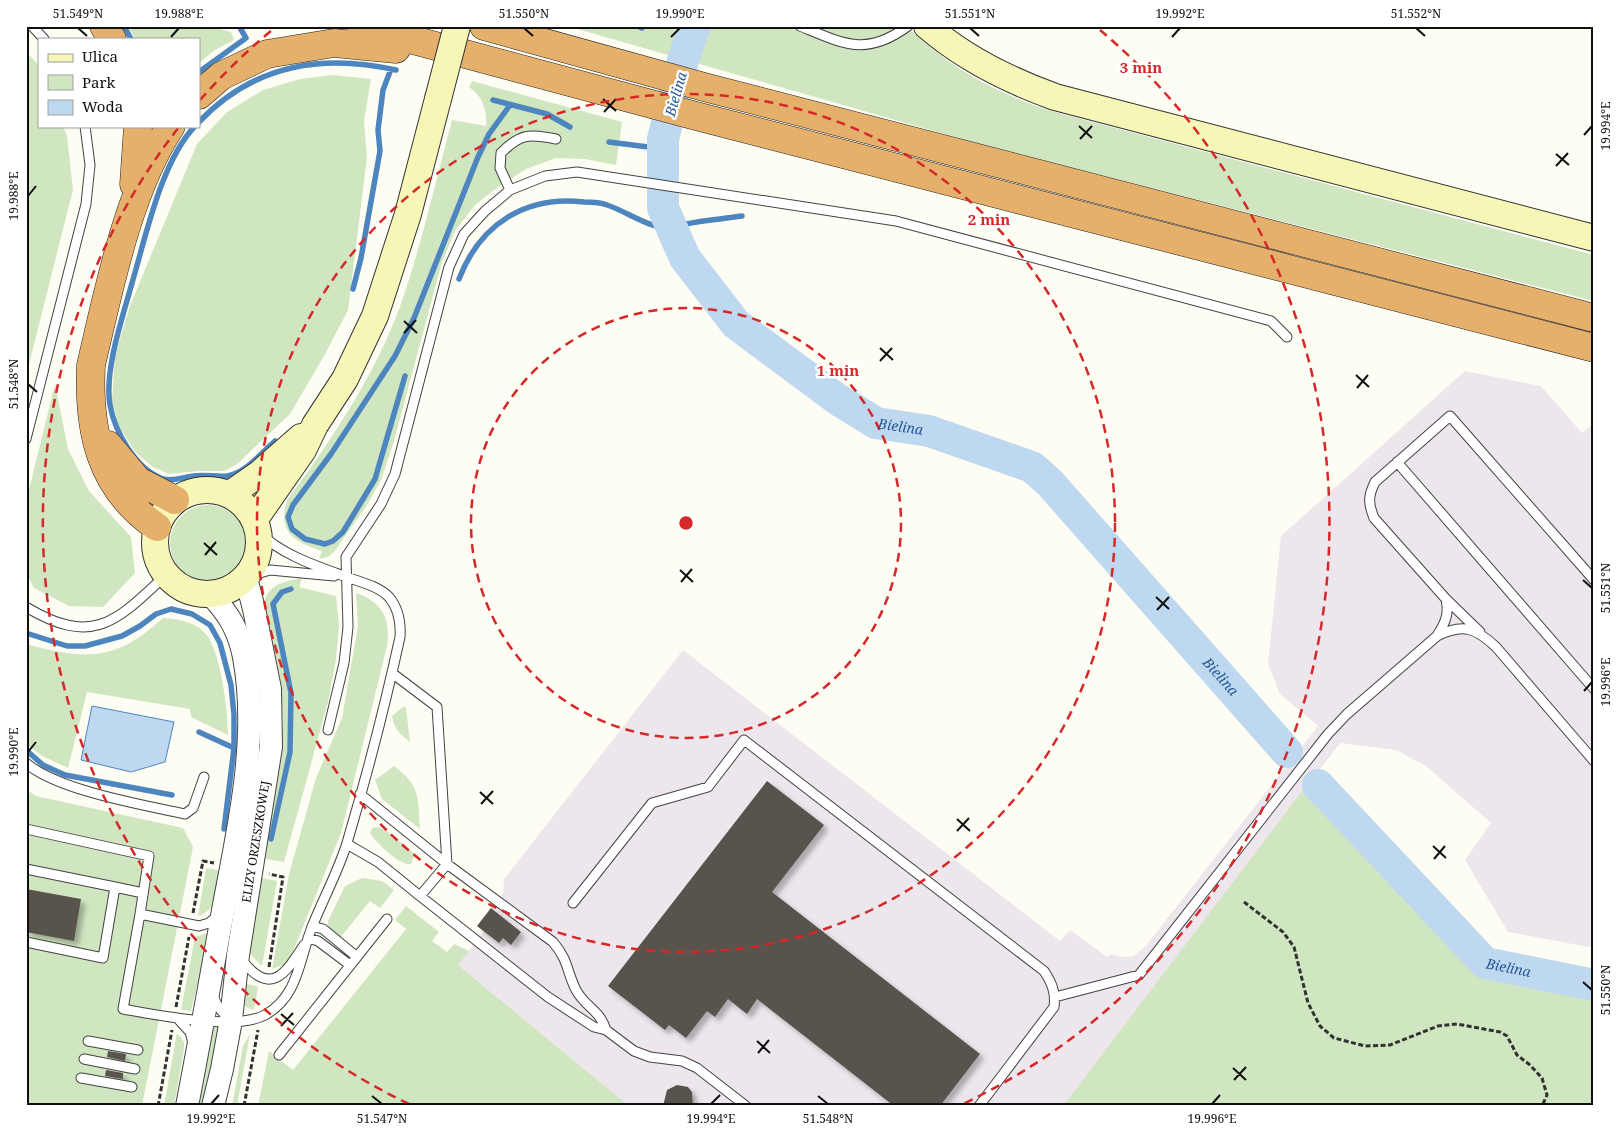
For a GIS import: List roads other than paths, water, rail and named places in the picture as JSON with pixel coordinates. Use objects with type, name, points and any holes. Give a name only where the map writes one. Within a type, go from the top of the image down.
[{"type":"highway","points":[[104,26],[111,38]]},
{"type":"highway","points":[[361,26],[458,39],[649,103],[696,116],[1594,348]]},
{"type":"highway","points":[[484,26],[704,87],[1594,318]]},
{"type":"highway","points":[[200,94],[222,76],[267,54],[334,43],[393,49],[458,39]]},
{"type":"highway","points":[[130,214],[138,128]]},
{"type":"highway","points":[[156,527],[136,511],[125,498],[105,469],[98,453],[92,416],[92,364],[130,214],[160,142],[170,128]]},
{"type":"highway","points":[[92,416],[111,449],[128,471],[149,488],[174,500]]},
{"type":"main road","points":[[927,26],[974,61],[1024,86],[1055,97],[1594,238]]},
{"type":"main road","points":[[257,525],[345,378],[375,316],[408,214],[438,98],[458,39]]},
{"type":"main road","points":[[230,494],[259,474],[315,426]]},
{"type":"main road","points":[[201,489],[216,490],[230,494],[244,504],[257,525],[260,546],[256,563],[246,577],[230,589],[212,595],[195,593],[179,587],[166,575],[158,561],[154,544],[156,527],[164,512],[174,500],[187,493],[201,489]]},
{"type":"street","name":"ELIZY ORZESZKOWEJ","points":[[213,1106],[231,1020],[238,955],[271,747],[270,689],[246,577]]},
{"type":"street","name":"ELIZY ORZESZKOWEJ","points":[[188,1098],[223,909],[250,740],[249,696],[244,656],[229,614],[212,595]]},
{"type":"lane","points":[[32,26],[43,38]]},
{"type":"lane","points":[[800,26],[848,44],[868,46],[887,40],[908,26]]},
{"type":"lane","points":[[26,439],[86,204],[90,165],[84,128]]},
{"type":"lane","points":[[510,190],[500,168],[501,154],[515,140],[533,135],[556,140]]},
{"type":"lane","points":[[328,730],[344,664],[348,627],[345,577],[346,557],[381,504],[395,474],[449,267],[464,234],[485,211],[510,190],[545,176],[577,172],[896,221],[1271,321],[1287,338]]},
{"type":"lane","points":[[1594,580],[1450,416],[1375,482],[1368,495],[1369,506],[1374,518],[1446,599],[1496,647],[1594,761]]},
{"type":"lane","points":[[1397,462],[1594,689]]},
{"type":"lane","points":[[222,1069],[232,1040],[244,1026],[277,1007],[289,993],[300,970],[312,926],[347,844],[392,673],[400,637],[401,622],[396,608],[388,596],[372,586],[345,577],[268,542],[257,525]]},
{"type":"lane","points":[[246,577],[270,570],[345,577]]},
{"type":"lane","points":[[26,607],[47,619],[75,628],[104,625],[126,613],[166,575]]},
{"type":"lane","points":[[1055,997],[1139,975],[1328,734],[1347,714],[1437,636],[1445,624],[1448,610],[1446,599]]},
{"type":"lane","points":[[1437,636],[1452,629],[1468,629],[1482,634]]},
{"type":"lane","points":[[392,673],[436,706],[447,864],[420,896]]},
{"type":"lane","points":[[573,903],[652,803],[708,788],[744,740],[1044,971],[1051,982],[1055,997],[1054,1007],[979,1106]]},
{"type":"lane","points":[[26,763],[63,783],[185,814],[193,808],[204,777]]},
{"type":"lane","points":[[360,794],[447,864],[553,942],[565,956],[577,992],[602,1018],[606,1030]]},
{"type":"lane","points":[[26,830],[149,856],[123,1009],[177,1020],[254,1019]]},
{"type":"lane","points":[[347,844],[378,862],[548,997],[594,1027],[606,1030],[634,1051],[650,1057],[682,1061],[697,1068],[746,1106]]},
{"type":"lane","points":[[26,869],[143,893]]},
{"type":"lane","points":[[26,942],[103,958],[116,887]]},
{"type":"lane","points":[[140,914],[204,926],[223,909]]},
{"type":"lane","points":[[279,1055],[387,919]]},
{"type":"lane","points":[[312,926],[323,929],[357,957]]},
{"type":"lane","points":[[238,955],[256,975],[275,978],[289,969],[308,938]]},
{"type":"lane","points":[[308,938],[318,941],[350,965]]},
{"type":"lane","points":[[209,985],[217,1005],[231,1020]]},
{"type":"lane","points":[[177,1020],[190,1032],[194,1046],[188,1098]]},
{"type":"lane","points":[[88,1041],[138,1050]]},
{"type":"lane","points":[[84,1059],[135,1069]]},
{"type":"lane","points":[[81,1078],[132,1087]]},
{"type":"water","points":[[92,706],[174,722],[165,762],[131,772],[81,760]]},
{"type":"waterway","points":[[124,26],[130,38]]},
{"type":"waterway","points":[[200,71],[246,38],[239,26]]},
{"type":"waterway","points":[[638,26],[642,28]]},
{"type":"waterway","name":"Bielina","points":[[695,26],[683,60],[663,139],[663,208],[685,258],[736,324],[837,399],[876,423],[929,431],[1032,467],[1050,483],[1287,752]]},
{"type":"waterway","points":[[200,121],[242,87],[265,76],[290,68],[315,64],[341,63],[396,70]]},
{"type":"waterway","points":[[353,289],[361,258],[380,151],[378,130],[383,90],[391,69]]},
{"type":"waterway","points":[[493,100],[547,114],[570,127]]},
{"type":"waterway","points":[[405,376],[375,479],[343,532],[333,541],[325,544],[305,539],[292,529],[288,517],[293,505],[331,454],[395,356],[414,318],[478,157],[489,134],[510,105]]},
{"type":"waterway","points":[[193,128],[183,141],[173,159],[156,200],[112,360],[109,391],[110,405],[116,427],[135,458],[153,474],[167,480],[197,475],[227,476],[234,474],[247,467],[275,441]]},
{"type":"waterway","points":[[609,142],[664,149]]},
{"type":"waterway","points":[[459,279],[479,243],[492,229],[508,217],[543,203],[563,201],[601,203],[663,228],[673,228],[684,224],[742,216]]},
{"type":"waterway","points":[[271,839],[290,752],[291,693],[273,604],[282,592],[291,589]]},
{"type":"waterway","points":[[26,633],[67,646],[85,646],[122,636],[156,614],[171,609],[192,614],[210,625],[220,643],[231,685],[234,715],[234,748],[224,829]]},
{"type":"waterway","points":[[199,732],[234,748]]},
{"type":"waterway","points":[[26,750],[43,765],[65,775],[172,795]]},
{"type":"waterway","name":"Bielina","points":[[1318,785],[1485,963],[1594,985]]}]
